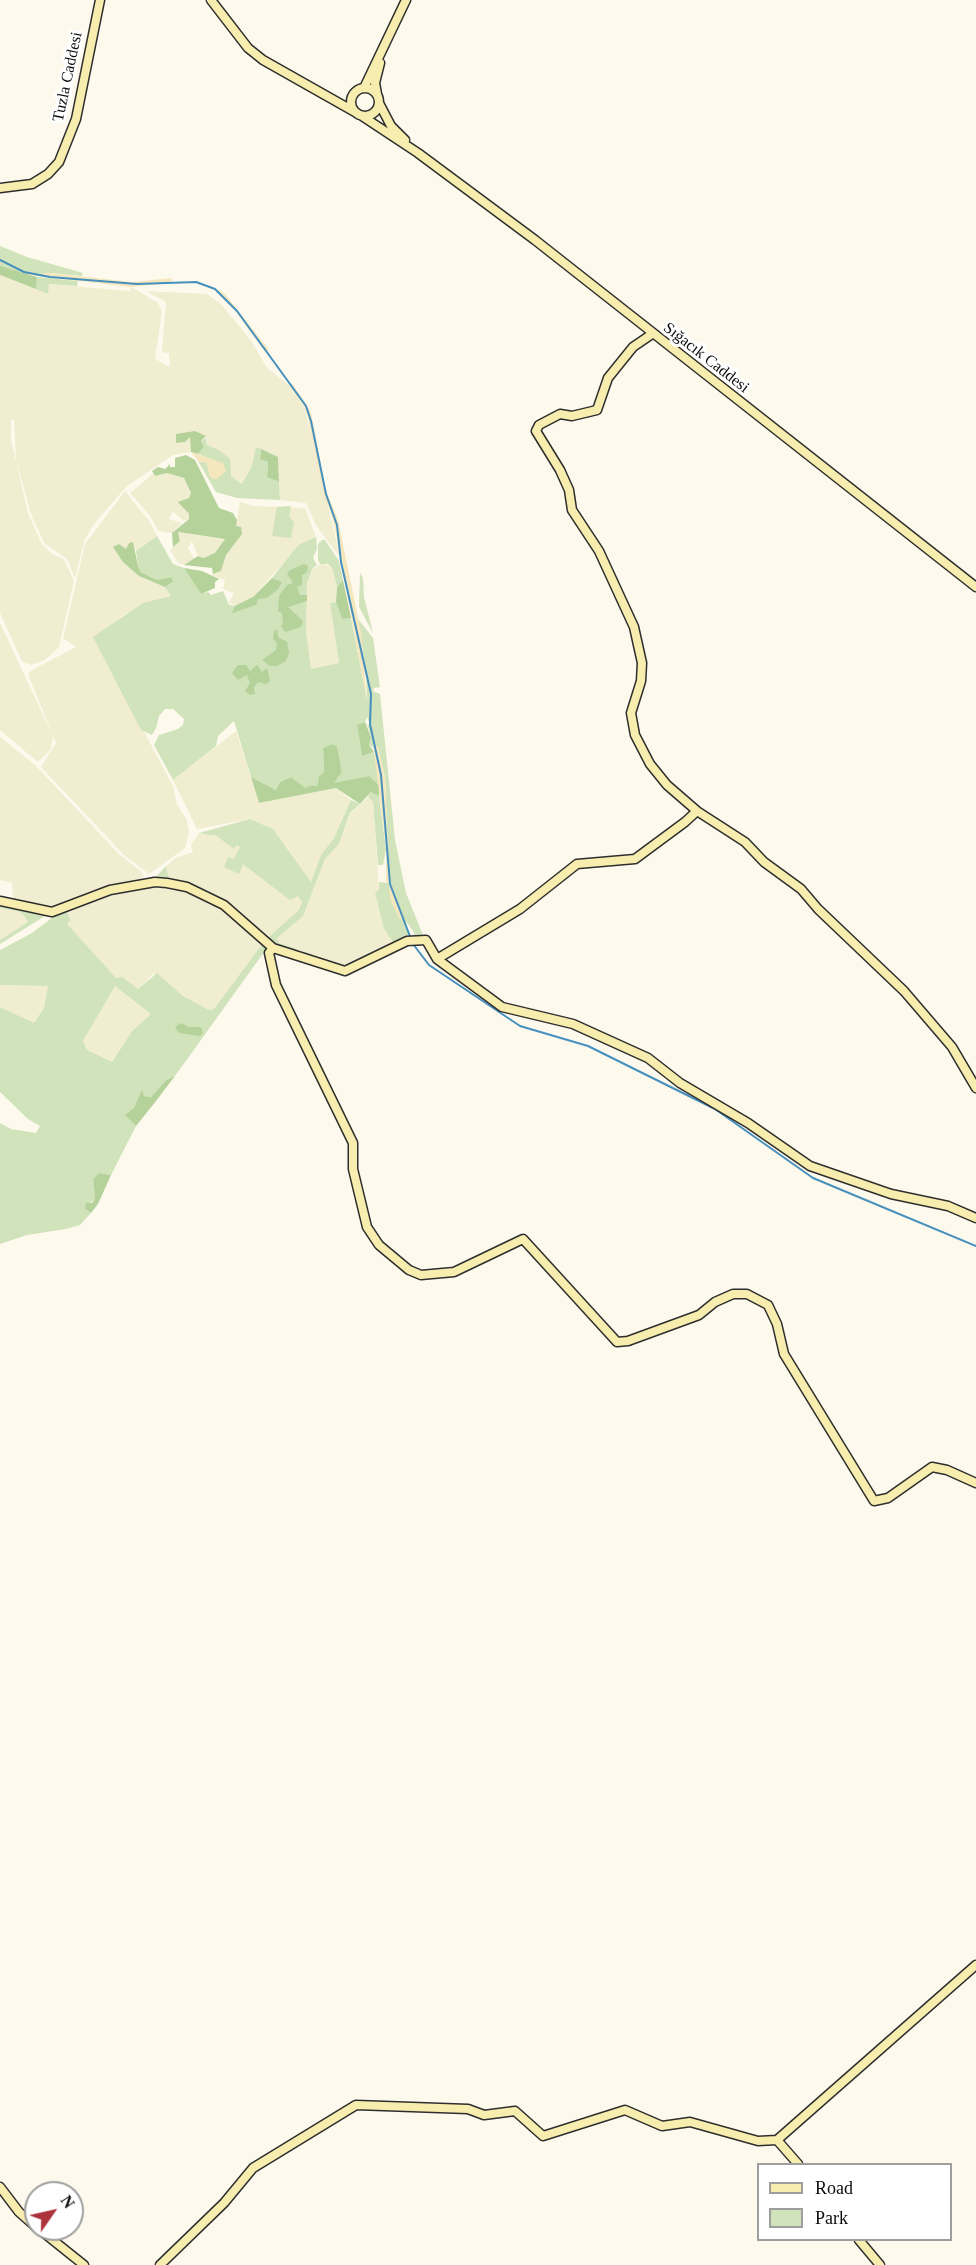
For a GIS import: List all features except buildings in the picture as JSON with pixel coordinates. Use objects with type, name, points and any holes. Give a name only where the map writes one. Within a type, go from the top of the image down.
[{"type":"street","name":"Tuzla Caddesi","points":[[0,188],[32,184],[48,174],[59,162],[76,119],[100,0]]},
{"type":"street","points":[[211,0],[248,48],[263,60],[331,97],[418,153]]},
{"type":"street","points":[[358,114],[351,103],[381,57],[406,0]]},
{"type":"street","points":[[381,57],[375,83],[378,99],[391,126],[418,153]]},
{"type":"street","points":[[331,97],[360,90],[378,99]]},
{"type":"street","points":[[358,114],[375,112],[378,99]]},
{"type":"street","name":"Sığacık Caddesi","points":[[418,153],[534,240],[976,587]]},
{"type":"street","points":[[652,334],[633,347],[608,378],[597,410],[572,416],[560,414],[538,425],[536,431],[560,470],[569,490],[572,510],[599,551],[634,627],[642,673],[632,713],[635,735],[658,775],[697,810],[734,833],[764,862],[801,889],[818,909],[904,990],[952,1047],[976,1088]]},
{"type":"street","points":[[437,959],[520,909],[578,864],[635,859],[685,822],[697,810]]},
{"type":"street","points":[[0,901],[52,912],[111,890],[154,882],[187,887],[224,905],[273,948],[345,971],[407,941],[426,940],[437,959],[502,1007],[573,1024],[648,1058],[680,1083],[748,1123],[810,1166],[891,1194],[948,1206],[976,1218]]},
{"type":"street","points":[[273,948],[269,953],[276,985],[353,1143],[352,1169],[367,1227],[380,1245],[409,1270],[421,1275],[454,1272],[523,1239],[617,1342],[628,1341],[699,1315],[715,1302],[732,1294],[747,1294],[768,1305],[777,1324],[784,1354],[874,1501],[888,1498],[932,1467],[947,1470],[976,1484]]},
{"type":"street","points":[[160,2265],[224,2203],[254,2168],[356,2105],[468,2109],[484,2115],[515,2111],[543,2136],[626,2110],[662,2126],[690,2122],[758,2141],[777,2140],[976,1965]]},
{"type":"street","points":[[777,2140],[797,2163]]},
{"type":"street","points":[[0,2187],[24,2216]]},
{"type":"street","points":[[54,2241],[84,2265]]},
{"type":"street","points":[[860,2241],[880,2265]]},
{"type":"shaded area","points":[[0,275],[47,293],[49,284],[130,291],[131,287],[158,303],[162,311],[155,359],[170,367],[169,353],[162,352],[166,302],[146,291],[207,294],[221,304],[252,342],[267,368],[290,386],[304,405],[340,557],[317,527],[306,503],[280,500],[278,457],[256,447],[251,468],[243,484],[231,476],[219,450],[207,445],[206,436],[176,435],[177,443],[190,437],[191,452],[173,455],[127,486],[94,524],[85,539],[75,578],[67,559],[45,544],[32,517],[16,460],[14,420],[11,420],[11,440],[28,513],[41,543],[52,554],[64,559],[74,581],[59,647],[45,660],[31,665],[22,661],[0,613]]},
{"type":"shaded area","points":[[167,473],[184,478],[191,493],[184,510],[189,514],[189,519],[184,521],[173,512],[169,519],[182,523],[172,533],[158,531],[151,517],[130,493],[153,474],[155,476]]},
{"type":"shaded area","points":[[125,491],[150,522],[157,536],[136,551],[133,542],[139,576],[165,587],[172,596],[164,597],[125,614],[94,638],[173,786],[177,805],[187,820],[189,833],[185,848],[149,874],[124,855],[41,767],[56,743],[29,677],[29,672],[76,647],[63,638],[85,544]]},
{"type":"shaded area","points":[[240,502],[254,506],[305,508],[316,537],[300,544],[253,597],[235,606],[228,602],[234,593],[223,589],[225,580],[211,575],[221,571],[226,555],[240,534],[236,526]]},
{"type":"shaded area","points":[[178,532],[225,539],[215,553],[202,558],[198,556],[192,541],[188,548],[194,559],[184,565],[178,563],[170,550],[180,541]]},
{"type":"shaded area","points":[[323,563],[332,568],[337,587],[336,602],[330,603],[339,663],[311,669],[306,632],[307,583],[312,569]]},
{"type":"shaded area","points":[[0,623],[53,736],[51,749],[38,762],[0,730]]},
{"type":"shaded area","points":[[236,731],[259,803],[336,788],[351,800],[334,838],[321,855],[311,882],[273,829],[250,819],[197,829],[173,780]]},
{"type":"shaded area","points":[[0,737],[36,766],[119,854],[142,872],[144,881],[64,906],[51,907],[13,900],[12,883],[0,880]]},
{"type":"shaded area","points":[[368,797],[373,802],[379,890],[375,894],[384,929],[393,942],[350,965],[341,965],[279,943],[277,938],[303,916],[325,859],[339,844],[351,813]]},
{"type":"shaded area","points":[[199,833],[212,836],[214,833],[222,838],[241,838],[250,842],[298,896],[302,902],[300,910],[267,939],[239,913],[169,880],[166,866],[176,858],[193,852],[191,845]]},
{"type":"shaded area","points":[[161,884],[168,890],[186,891],[210,905],[213,901],[216,902],[263,943],[214,1009],[209,1010],[183,996],[157,973],[153,974],[138,989],[116,978],[66,924],[70,920],[67,911],[114,892]]},
{"type":"shaded area","points":[[0,908],[21,912],[28,923],[0,940]]},
{"type":"shaded area","points":[[0,985],[48,986],[44,1008],[34,1023],[0,1007]]},
{"type":"shaded area","points":[[115,986],[151,1014],[132,1031],[112,1062],[86,1050],[83,1041]]},
{"type":"green space","points":[[0,246],[27,257],[83,273],[82,276],[51,273],[27,275],[8,271],[0,266]]},
{"type":"green space","points":[[0,266],[37,277],[36,289],[0,275]]},
{"type":"green space","points":[[37,277],[78,281],[77,286],[49,284],[48,294],[36,289]]},
{"type":"green space","points":[[195,431],[206,436],[201,441],[204,447],[198,454],[191,452],[190,437],[185,442],[176,443],[176,434]]},
{"type":"green space","points":[[206,438],[207,445],[219,450],[230,459],[231,476],[242,484],[251,468],[256,447],[261,449],[260,459],[268,462],[267,477],[279,482],[280,500],[237,498],[216,492],[198,461],[207,463],[210,477],[223,464],[198,454],[204,447],[201,441]]},
{"type":"green space","points":[[261,449],[278,457],[279,482],[267,477],[268,462],[260,459]]},
{"type":"green space","points":[[186,455],[195,460],[219,508],[233,513],[237,520],[236,526],[241,527],[242,534],[226,555],[221,571],[213,574],[212,568],[184,565],[198,556],[203,558],[215,553],[225,539],[178,532],[180,541],[173,547],[172,533],[189,519],[189,514],[178,502],[189,498],[191,493],[184,478],[167,473],[155,476],[152,471],[158,467],[165,469],[170,464],[170,467],[175,467],[175,458]]},
{"type":"green space","points":[[291,506],[289,517],[294,522],[291,538],[272,536],[277,507]]},
{"type":"green space","points":[[157,536],[173,564],[184,568],[201,594],[208,592],[211,595],[223,591],[229,605],[235,606],[253,597],[267,598],[281,583],[272,578],[294,550],[300,544],[316,537],[317,549],[313,558],[317,565],[312,569],[307,583],[306,632],[311,669],[339,663],[330,603],[336,602],[342,619],[351,618],[367,700],[366,673],[358,619],[373,638],[380,687],[374,688],[373,691],[380,694],[395,840],[406,893],[423,935],[411,936],[415,934],[406,921],[409,937],[348,967],[336,968],[305,955],[305,952],[341,965],[350,965],[393,942],[384,929],[375,893],[379,890],[379,882],[389,883],[391,899],[399,918],[403,919],[389,878],[385,777],[378,747],[374,748],[369,745],[371,737],[367,724],[372,727],[367,717],[365,722],[357,725],[362,756],[374,752],[380,786],[369,776],[333,784],[342,772],[337,746],[332,744],[323,748],[324,772],[319,776],[317,786],[312,785],[305,789],[291,777],[280,782],[276,790],[251,777],[234,721],[218,736],[216,746],[173,780],[154,745],[159,735],[178,729],[183,725],[184,719],[173,709],[165,709],[159,716],[152,735],[141,730],[93,637],[143,603],[171,596],[165,587],[173,582],[172,577],[157,580],[141,572],[138,566],[136,551]]},
{"type":"green space","points":[[325,540],[339,561],[343,580],[337,587],[332,568],[328,564],[320,564],[318,560],[318,544]]},
{"type":"green space","points":[[133,542],[141,572],[157,580],[172,577],[173,582],[165,587],[139,576],[123,562],[113,547],[119,544],[126,549],[129,543]]},
{"type":"green space","points":[[304,564],[308,566],[307,572],[302,575],[302,585],[297,587],[300,595],[307,595],[307,601],[288,607],[303,621],[301,627],[285,632],[281,626],[283,624],[282,613],[278,611],[279,596],[287,585],[293,583],[287,574],[290,570]]},
{"type":"green space","points":[[184,568],[202,571],[219,579],[215,582],[215,588],[201,594]]},
{"type":"green space","points":[[360,573],[363,578],[364,597],[373,633],[359,607]]},
{"type":"green space","points":[[272,578],[282,582],[278,589],[267,598],[258,599],[256,605],[232,613],[235,606],[253,597]]},
{"type":"green space","points":[[343,580],[351,618],[342,619],[336,602],[337,587]]},
{"type":"green space","points":[[277,629],[278,637],[287,642],[289,653],[286,661],[277,666],[270,666],[262,660],[276,650],[277,643],[273,639],[274,631]]},
{"type":"green space","points":[[238,665],[246,665],[250,671],[257,665],[262,672],[267,668],[270,681],[266,684],[258,682],[254,687],[255,694],[250,695],[245,691],[250,683],[247,675],[238,680],[232,673]]},
{"type":"green space","points":[[365,722],[371,737],[369,745],[374,752],[362,756],[357,725]]},
{"type":"green space","points":[[332,744],[337,746],[342,772],[334,783],[369,776],[380,786],[379,796],[371,792],[360,804],[336,788],[259,803],[251,777],[276,790],[280,782],[291,777],[305,788],[312,785],[317,786],[319,776],[324,772],[323,748]]},
{"type":"green space","points":[[371,792],[379,796],[386,849],[383,865],[378,865],[373,802],[368,797]]},
{"type":"green space","points":[[351,800],[360,804],[350,813],[339,844],[325,859],[303,916],[277,938],[279,943],[299,950],[293,952],[271,945],[224,904],[154,879],[166,866],[169,880],[185,883],[217,896],[268,938],[299,910],[302,902],[298,896],[290,900],[243,864],[239,874],[224,867],[228,857],[234,859],[240,847],[236,845],[234,849],[214,834],[212,836],[199,833],[250,819],[273,829],[311,882],[321,855],[334,838]]},
{"type":"green space","points":[[0,903],[44,913],[45,916],[0,944],[0,940],[28,922],[21,912],[0,908]]},
{"type":"green space","points":[[67,911],[70,920],[67,924],[116,978],[122,977],[138,989],[157,973],[183,996],[209,1010],[214,1009],[263,943],[267,948],[175,1076],[166,1080],[151,1097],[144,1096],[142,1090],[134,1108],[126,1115],[136,1126],[111,1175],[99,1173],[93,1179],[95,1198],[85,1209],[91,1213],[80,1225],[27,1235],[0,1244],[0,1123],[11,1129],[36,1133],[40,1126],[28,1119],[0,1092],[0,1007],[34,1023],[44,1008],[48,986],[0,985],[0,950],[32,933],[53,917]],"holes":[[[115,986],[151,1014],[132,1031],[112,1062],[87,1050],[83,1041]]]},
{"type":"green space","points":[[181,1023],[189,1027],[201,1027],[203,1033],[200,1036],[179,1033],[175,1027]]},
{"type":"green space","points":[[175,1076],[136,1126],[125,1115],[134,1108],[142,1089],[144,1096],[151,1097],[166,1080]]},
{"type":"green space","points":[[99,1173],[111,1175],[98,1204],[91,1213],[85,1209],[86,1203],[92,1203],[95,1198],[93,1179]]},
{"type":"sand","points":[[51,273],[132,282],[172,278],[171,283],[131,287],[27,275]]},
{"type":"sand","points":[[219,290],[225,294],[269,350],[265,352],[229,302],[216,292]]},
{"type":"sand","points":[[292,383],[311,412],[325,488],[338,520],[361,632],[367,701],[333,519],[324,496],[308,418],[304,405],[290,386]]},
{"type":"sand","points":[[191,452],[223,463],[226,471],[216,480],[210,477],[207,463],[198,461]]},
{"type":"sand","points":[[373,744],[378,747],[385,777],[389,878],[403,920],[399,918],[390,899],[389,883],[386,882],[386,848]]},
{"type":"waterway","points":[[0,260],[24,272],[50,277],[137,284],[196,282],[215,289],[237,311],[306,406],[326,494],[337,525],[341,562],[371,694],[370,724],[381,775],[390,884],[411,939]]},
{"type":"waterway","points":[[413,944],[429,965],[520,1026],[588,1046],[715,1109],[813,1178],[976,1246]]}]
